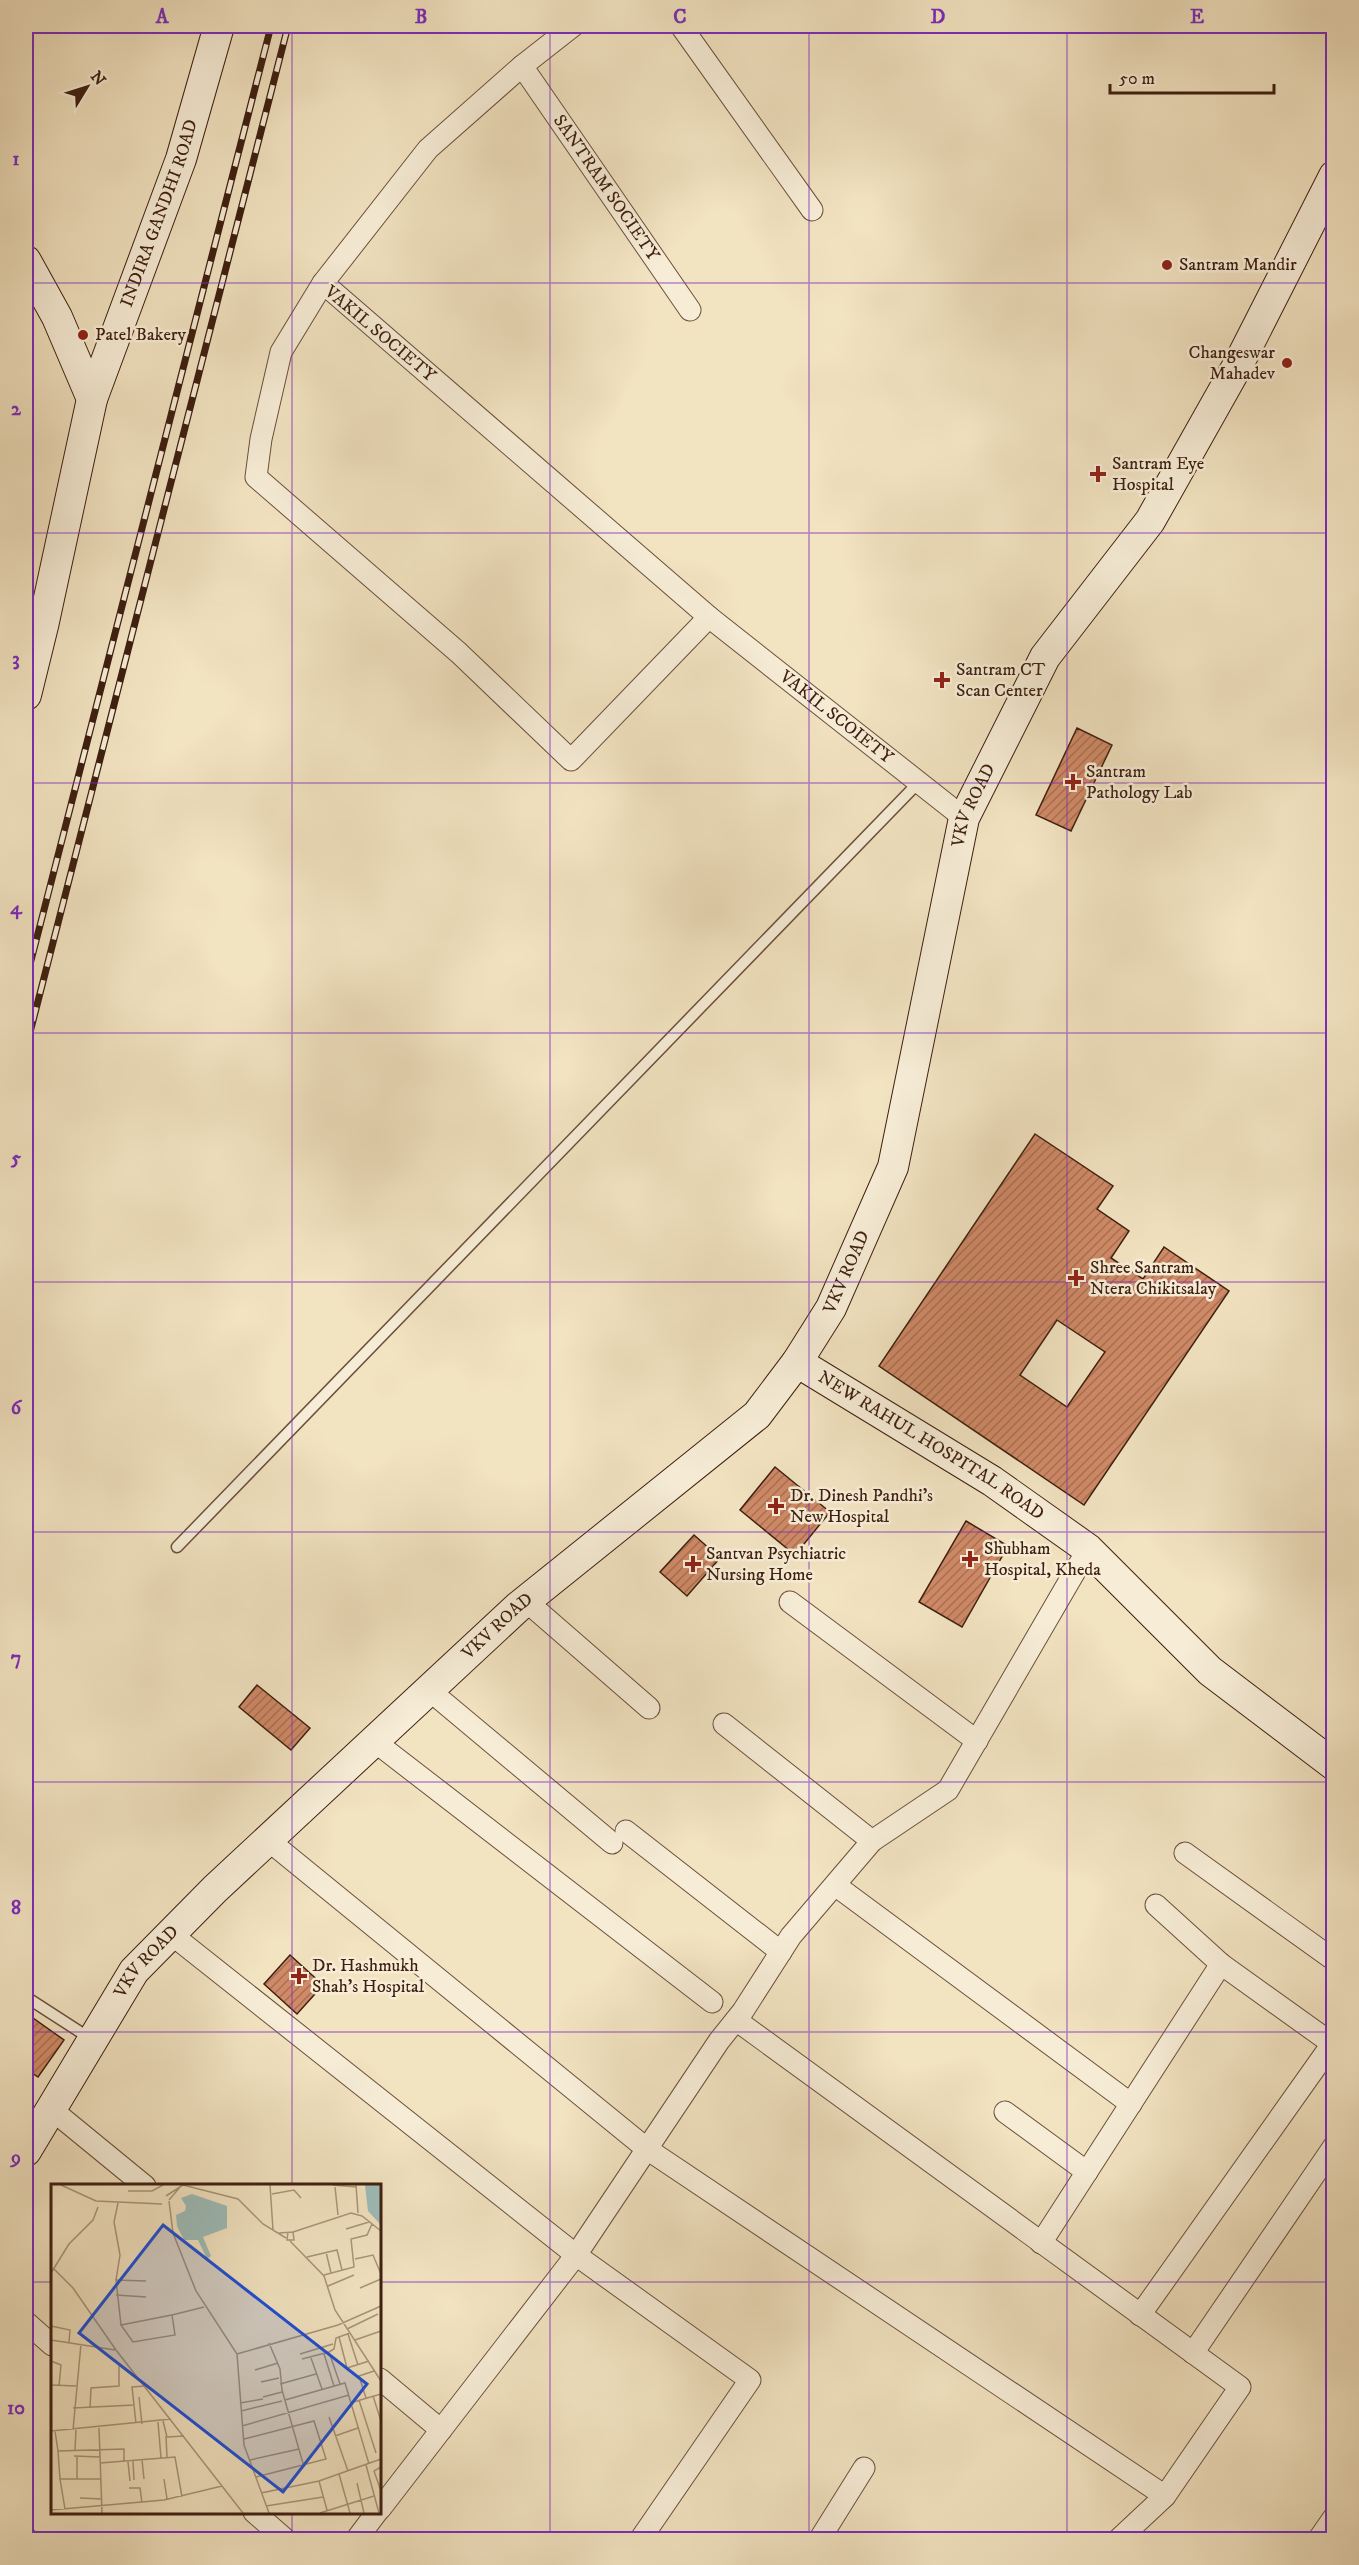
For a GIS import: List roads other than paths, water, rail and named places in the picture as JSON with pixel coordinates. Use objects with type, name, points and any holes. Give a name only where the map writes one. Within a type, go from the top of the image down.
[{"type":"main road","name":"INDIRA GANDHI ROAD","points":[[26,695],[92,399],[181,159],[219,26]]},
{"type":"main road","name":"VKV ROAD","points":[[26,2151],[134,1971],[268,1840],[526,1601],[757,1415],[797,1362],[831,1308],[893,1167],[964,818],[1045,657],[1150,521],[1239,363],[1334,176]]},
{"type":"main road","points":[[26,261],[57,317],[92,399]]},
{"type":"main road","name":"NEW RAHUL HOSPITAL ROAD","points":[[797,1362],[992,1481],[1088,1549],[1210,1671],[1334,1765]]},
{"type":"street","points":[[323,283],[428,149],[522,66],[573,26]]},
{"type":"street","points":[[681,26],[813,210]]},
{"type":"street","name":"SANTRAM SOCIETY","points":[[522,66],[690,310]]},
{"type":"street","name":"VAKIL SOCIETY","points":[[323,283],[709,617],[571,760],[459,653],[256,477],[261,440],[281,352],[323,283]]},
{"type":"street","name":"VAKIL SCOIETY","points":[[709,617],[964,818]]},
{"type":"street","points":[[381,2507],[576,2255],[791,1936],[872,1840],[948,1790],[1088,1549]]},
{"type":"street","points":[[526,1601],[649,1708]]},
{"type":"street","points":[[790,1602],[977,1741]]},
{"type":"street","points":[[429,1690],[619,1837],[781,1952]]},
{"type":"street","points":[[724,1724],[872,1840]]},
{"type":"street","points":[[374,1741],[712,2002]]},
{"type":"street","points":[[268,1840],[647,2149],[1165,2496]]},
{"type":"street","points":[[1185,1853],[1334,1960]]},
{"type":"street","points":[[835,1885],[1131,2104]]},
{"type":"street","points":[[1140,2315],[1333,2045],[1221,1964],[1156,1905]]},
{"type":"street","points":[[171,1934],[576,2255],[750,2380],[640,2540]]},
{"type":"street","points":[[1041,2243],[1221,1964]]},
{"type":"street","points":[[736,2020],[1240,2387],[1165,2496],[1118,2540]]},
{"type":"street","points":[[51,2109],[143,2184]]},
{"type":"street","points":[[1005,2112],[1087,2172]]},
{"type":"street","points":[[1193,2354],[1334,2146]]},
{"type":"street","points":[[26,2322],[51,2344]]},
{"type":"street","points":[[381,2380],[441,2430]]},
{"type":"street","points":[[819,2540],[864,2468]]},
{"type":"street","points":[[256,2514],[286,2540]]},
{"type":"street","points":[[356,2540],[376,2514]]},
{"type":"street","points":[[1318,2540],[1334,2517]]},
{"type":"lane","points":[[177,1547],[919,782]]},
{"type":"lane","points":[[26,1997],[93,2040]]},
{"type":"railway","points":[[26,980],[271,26]]},
{"type":"railway","points":[[26,1048],[288,26]]},
{"type":"place","name":"Santram Mandir","points":[[1167,265]]},
{"type":"place","name":"Patel Bakery","points":[[83,335]]},
{"type":"place","name":"Changeswar Mahadev","points":[[1287,363]]},
{"type":"place","name":"Santram Eye Hospital","points":[[1098,474]]},
{"type":"place","name":"Santram CT Scan Center","points":[[942,680]]},
{"type":"place","name":"Santram Pathology Lab","points":[[1073,782]]},
{"type":"place","name":"Shree Santram Ntera Chikitsalay","points":[[1076,1278]]},
{"type":"place","name":"Dr. Dinesh Pandhi's New Hospital","points":[[776,1506]]},
{"type":"place","name":"Shubham Hospital, Kheda","points":[[970,1559]]},
{"type":"place","name":"Santvan Psychiatric Nursing Home","points":[[693,1564]]},
{"type":"place","name":"Dr. Hashmukh Shah's Hospital","points":[[299,1976]]}]
